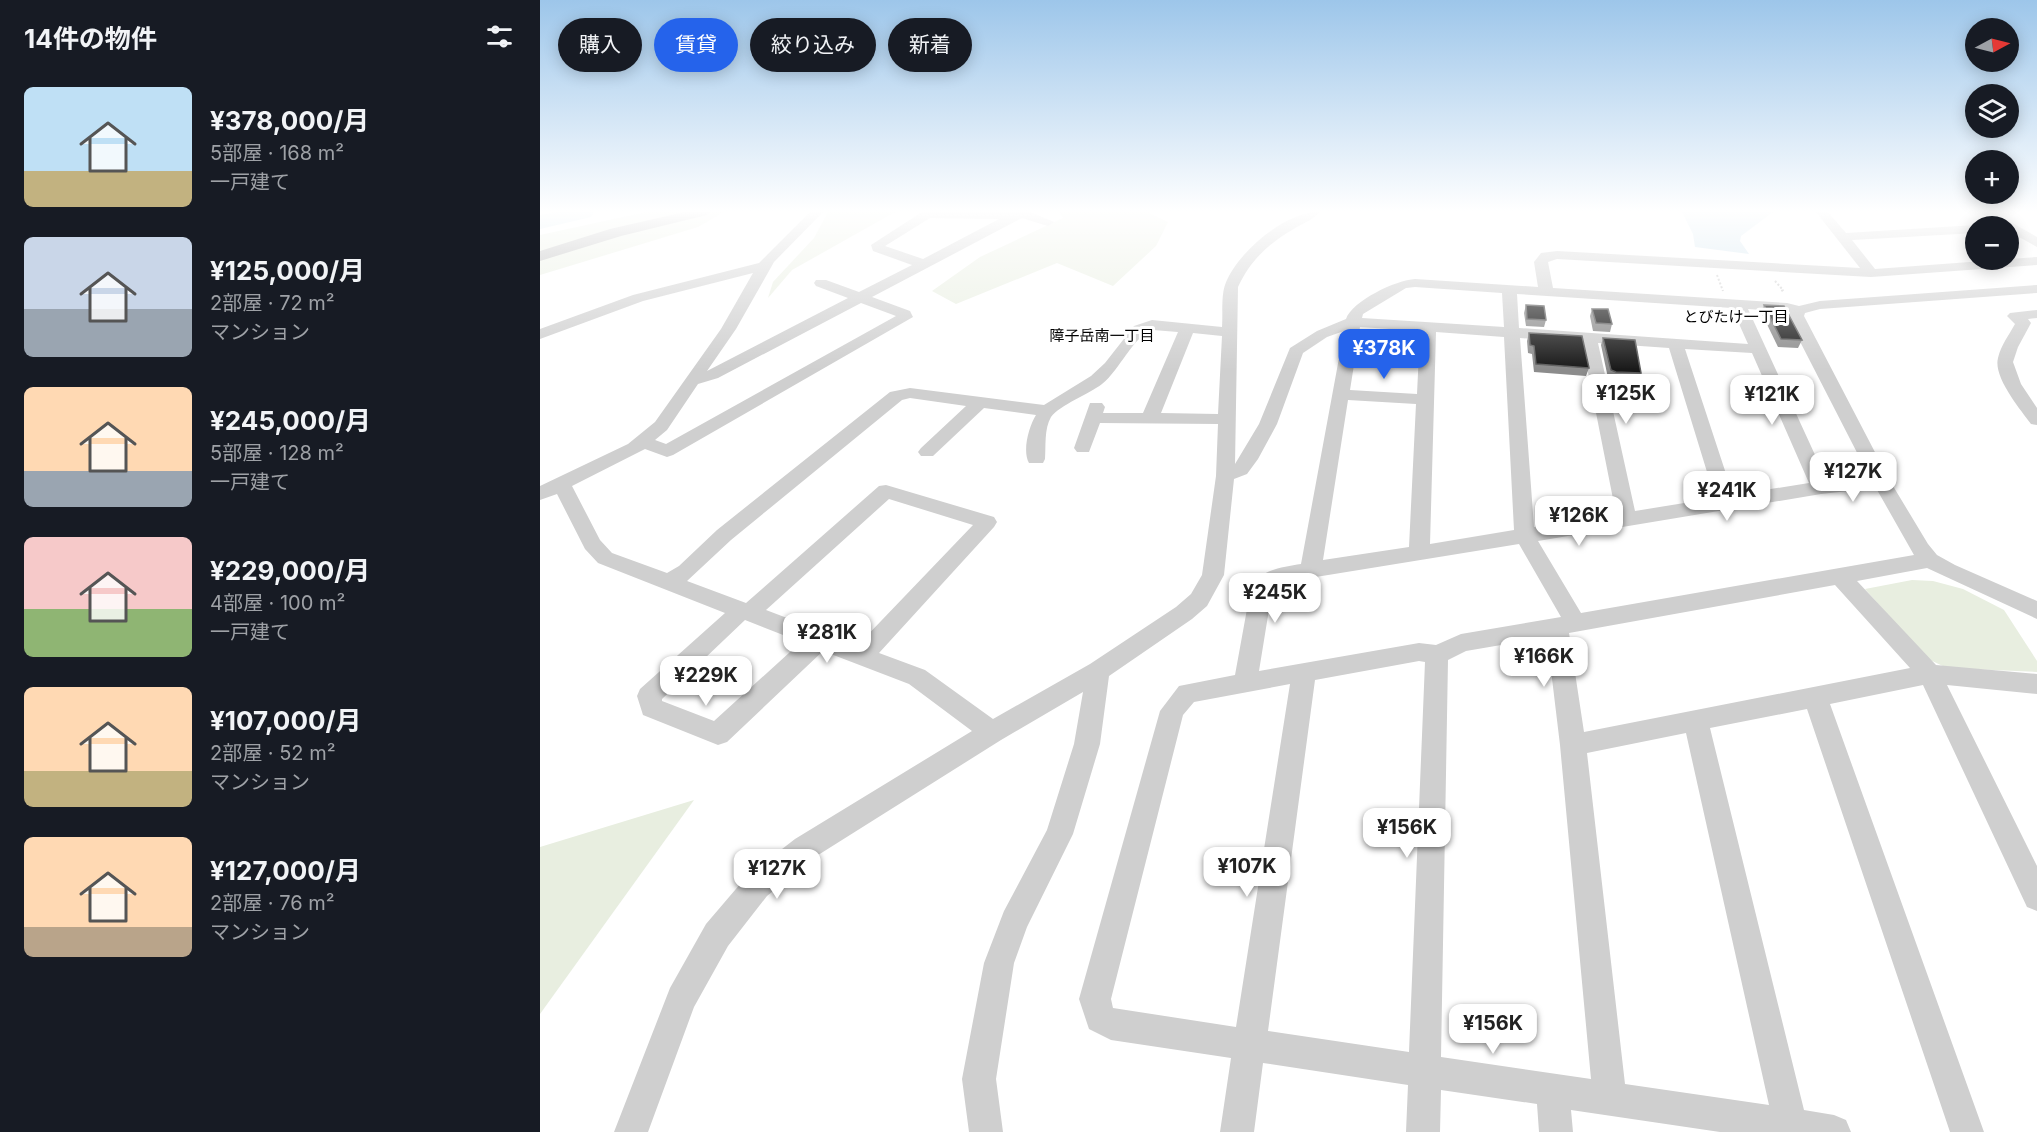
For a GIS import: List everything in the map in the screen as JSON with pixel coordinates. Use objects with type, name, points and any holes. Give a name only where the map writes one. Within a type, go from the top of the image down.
[{"type":"street","points":[[694,380],[712,375],[920,265]]},
{"type":"street","points":[[632,1132],[681,999],[717,935],[757,886],[805,848],[992,732],[1098,671],[1200,600],[1213,575],[1225,476],[1225,419],[1231,287],[1242,265]]},
{"type":"street","points":[[1541,265],[1546,291]]},
{"type":"street","points":[[1735,265],[1870,273],[1984,265]]},
{"type":"street","points":[[1864,265],[1870,273]]},
{"type":"street","points":[[540,334],[638,298],[765,266]]},
{"type":"street","points":[[540,495],[642,441],[662,426],[694,380],[765,266]]},
{"type":"street","points":[[642,441],[668,451],[905,317],[905,314],[821,282]]},
{"type":"street","points":[[1311,569],[1356,312],[1403,284],[1546,291],[1799,310],[1811,306],[2037,289]]},
{"type":"street","points":[[1509,289],[1525,537],[1566,624],[1573,745],[1610,1098]]},
{"type":"street","points":[[1732,304],[1756,349],[1821,488]]},
{"type":"street","points":[[1799,310],[1796,316],[1799,324],[1881,481],[1910,534],[1930,560],[2037,611]]},
{"type":"street","points":[[2037,314],[2015,316],[2024,322],[2005,360],[2006,370],[2037,420]]},
{"type":"street","points":[[1225,476],[1240,470],[1249,459],[1268,424],[1296,351],[1322,333],[1353,322],[1756,349]]},
{"type":"street","points":[[1036,459],[1037,432],[1041,419],[1047,411],[1097,380],[1111,366],[1139,329],[1152,325],[1230,332]]},
{"type":"street","points":[[1419,552],[1428,327]]},
{"type":"street","points":[[1150,418],[1186,329]]},
{"type":"street","points":[[1589,338],[1627,520]]},
{"type":"street","points":[[1676,344],[1726,503]]},
{"type":"street","points":[[669,582],[686,571],[724,535],[896,396],[910,393],[1047,411]]},
{"type":"street","points":[[1341,394],[1425,400]]},
{"type":"street","points":[[927,452],[979,403]]},
{"type":"street","points":[[1083,448],[1095,412],[1150,418],[1225,419]]},
{"type":"street","points":[[1245,682],[1262,587],[1280,576],[1311,569],[1525,537],[1726,503],[1881,481]]},
{"type":"street","points":[[562,485],[592,544],[605,558],[917,677],[992,732]]},
{"type":"street","points":[[820,639],[718,734],[652,708],[649,696],[886,491],[987,522],[862,656]]},
{"type":"street","points":[[1834,1132],[1610,1098],[1553,1092],[1425,1070],[1111,1023],[1100,1018],[1095,999],[1172,711],[1187,693],[1419,652],[1438,655],[1461,643],[1930,560]]},
{"type":"street","points":[[1839,575],[1930,674],[2037,897]]},
{"type":"street","points":[[1423,1132],[1435,669],[1438,655]]},
{"type":"street","points":[[986,1132],[979,1079],[999,963],[1014,921],[1059,834],[1087,744],[1098,671]]},
{"type":"street","points":[[1237,1132],[1304,672]]},
{"type":"street","points":[[1573,745],[1930,674],[2037,684]]},
{"type":"street","points":[[1815,697],[1967,1132]]},
{"type":"street","points":[[1696,721],[1791,1126]]},
{"type":"street","points":[[1553,1092],[1556,1132]]},
{"type":"path","points":[[1712,265],[1732,304]]},
{"type":"path","points":[[1740,265],[1747,274],[1766,278],[1782,287],[1782,290],[1774,297],[1778,307]]},
{"type":"shaded area","points":[[540,265],[573,265],[540,275]]},
{"type":"shaded area","points":[[789,265],[801,265],[792,270],[768,298],[773,282]]},
{"type":"shaded area","points":[[969,265],[1053,265],[956,304],[932,291]]},
{"type":"shaded area","points":[[1061,265],[1136,265],[1113,286]]},
{"type":"shaded area","points":[[1912,580],[1933,581],[1963,589],[2004,610],[2037,661],[2037,672],[1947,668],[1926,658],[1865,589]]},
{"type":"shaded area","points":[[694,800],[540,1014],[540,847]]},
{"type":"building","points":[[1526,305],[1544,306],[1546,320],[1527,319]]},
{"type":"building","points":[[1764,305],[1784,306],[1802,340],[1781,339]]},
{"type":"building","points":[[1592,309],[1608,309],[1612,324],[1596,323]]},
{"type":"building","points":[[1529,333],[1582,336],[1589,368],[1536,364],[1534,346],[1530,345]]},
{"type":"building","points":[[1603,338],[1635,340],[1641,373],[1611,370]]},
{"type":"district","name":"とびたけ一丁目","points":[[1736,317]]},
{"type":"district","name":"障子岳南一丁目","points":[[1102,336]]}]
